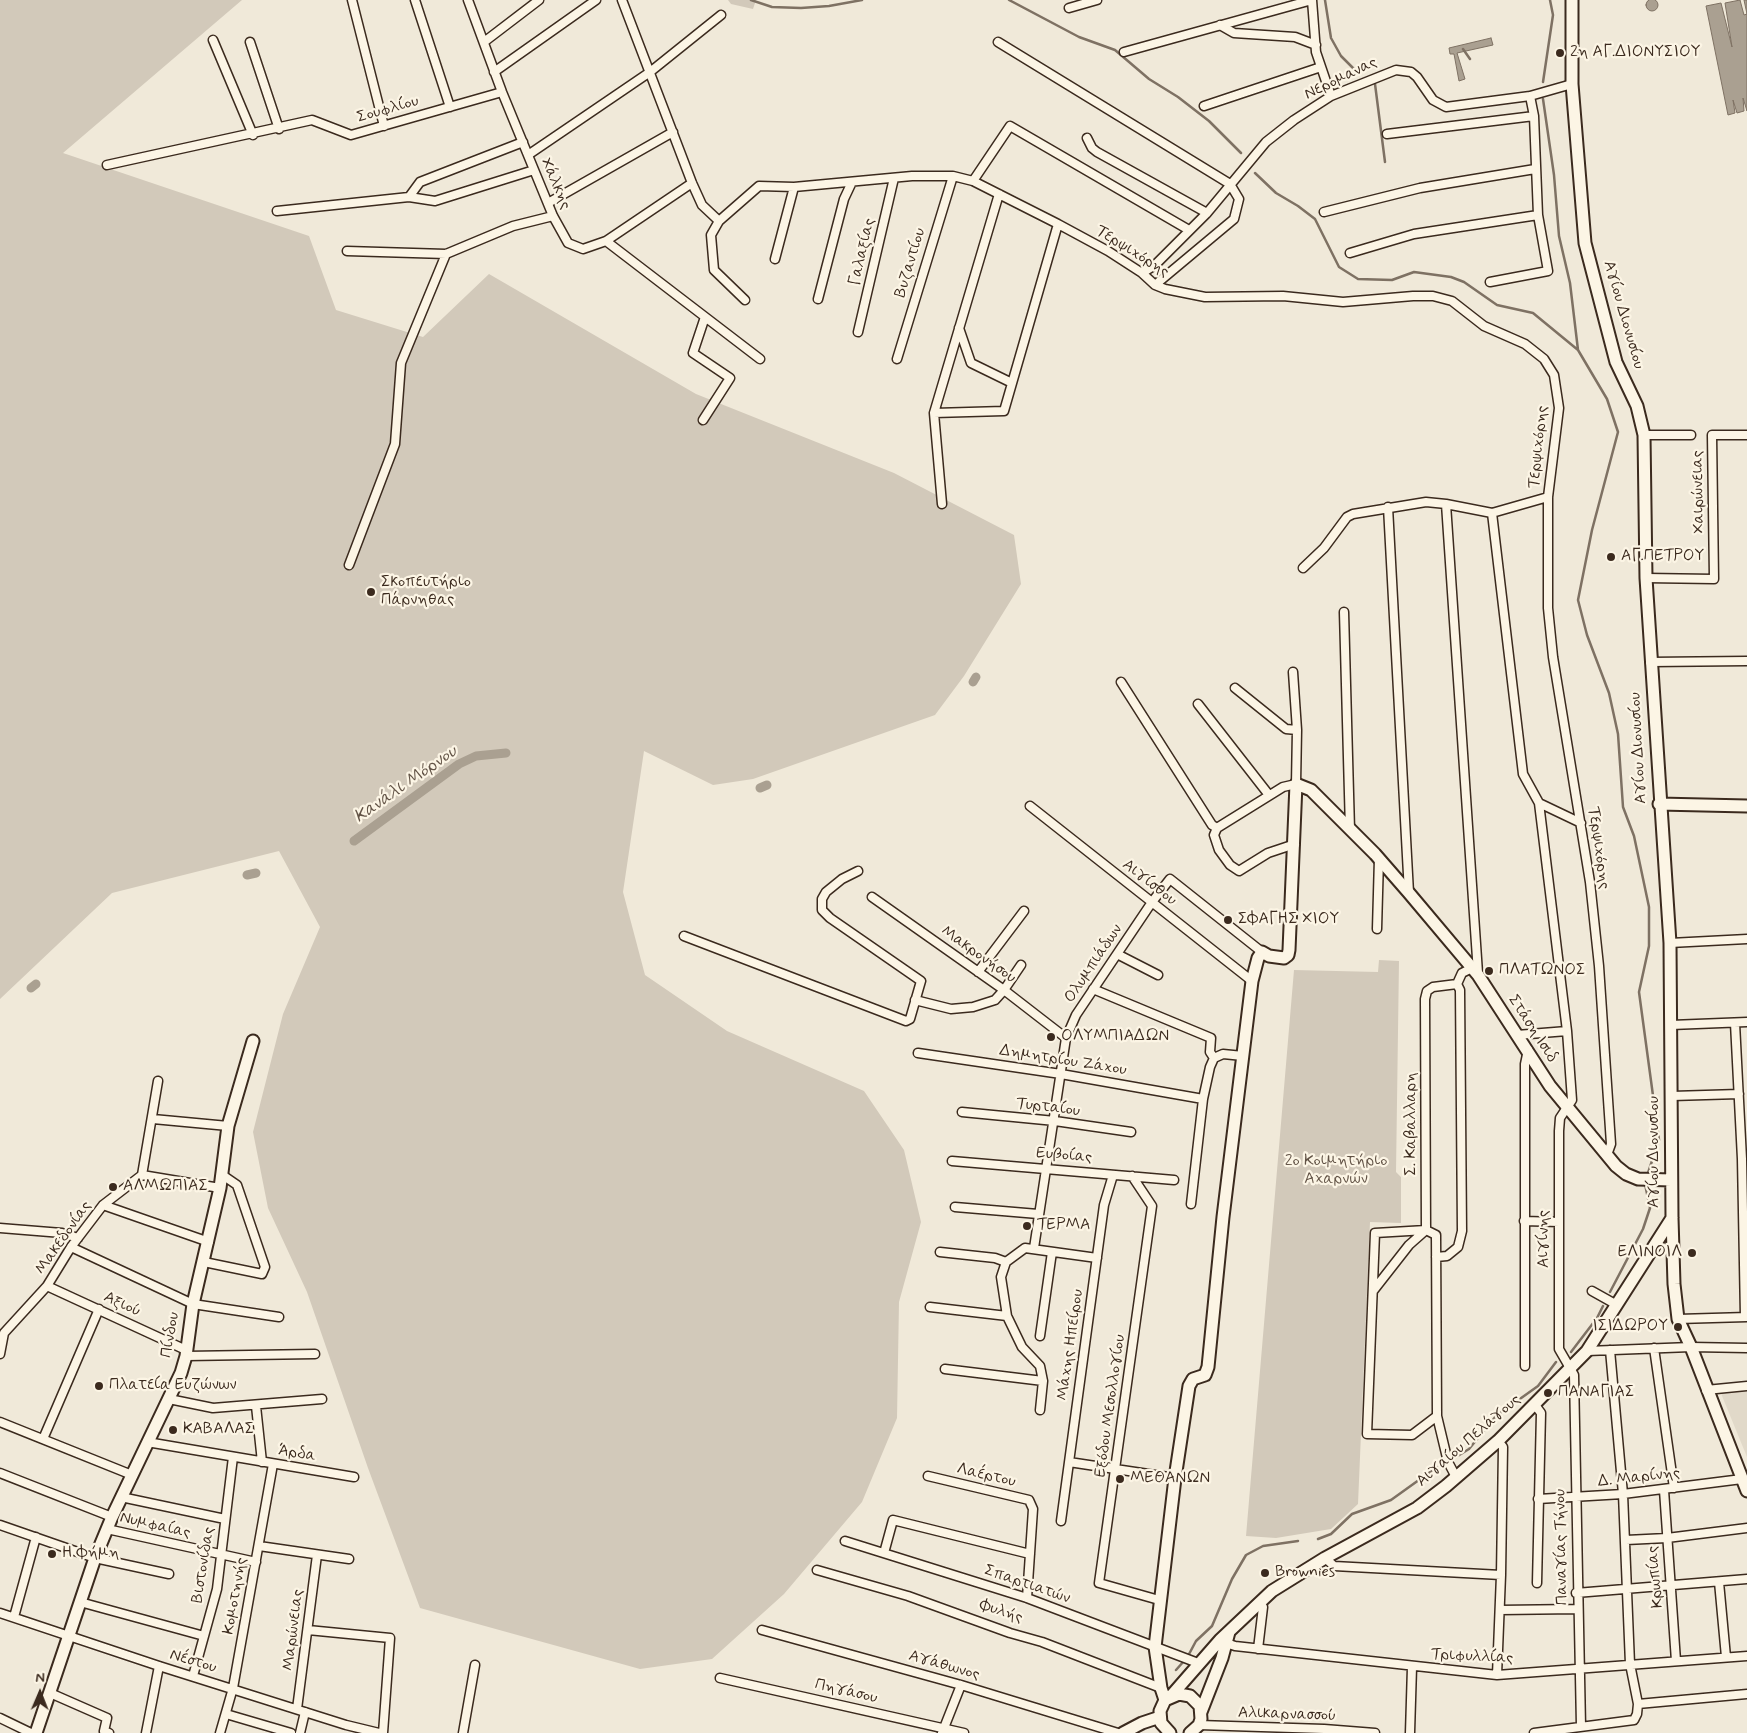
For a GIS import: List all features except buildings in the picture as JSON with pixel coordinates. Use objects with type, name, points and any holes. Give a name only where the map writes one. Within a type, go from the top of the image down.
[{"type":"street","points":[[352,0],[384,126]]},
{"type":"street","points":[[414,0],[450,107]]},
{"type":"street","name":"Χάλκης","points":[[468,0],[494,72],[553,216],[564,238],[574,247],[584,249],[606,241],[692,183]]},
{"type":"street","points":[[484,42],[539,0]]},
{"type":"street","points":[[494,72],[596,0]]},
{"type":"street","points":[[622,0],[692,183],[702,204],[719,220],[711,235],[714,270],[744,300]]},
{"type":"street","points":[[1068,8],[1097,0]]},
{"type":"street","points":[[1124,52],[1312,0],[1320,67],[1331,96]]},
{"type":"street","name":"Αγίου Διονυσίου","points":[[1572,0],[1572,84],[1586,243],[1616,362],[1637,406],[1642,420],[1644,435],[1646,578],[1650,662],[1670,943],[1671,1180],[1674,1284],[1678,1319],[1691,1347],[1706,1390],[1747,1491]]},
{"type":"street","points":[[528,155],[650,72],[721,15]]},
{"type":"street","points":[[1220,25],[1234,33],[1295,37],[1316,45]]},
{"type":"street","points":[[213,40],[253,135]]},
{"type":"street","points":[[250,42],[279,129]]},
{"type":"street","points":[[998,42],[1230,184],[1239,199],[1234,219],[1155,285]]},
{"type":"street","points":[[1204,106],[1320,67]]},
{"type":"street","name":"Νερομανας","points":[[1142,273],[1155,265],[1207,213],[1266,142],[1294,120],[1331,96],[1396,70],[1411,72],[1417,77],[1432,100],[1446,107],[1530,96],[1572,84]]},
{"type":"street","name":"Σουφλίου","points":[[107,165],[253,135],[312,120],[351,135],[502,92]]},
{"type":"street","points":[[1490,282],[1548,271],[1538,216],[1534,116],[1530,96]]},
{"type":"street","points":[[1387,134],[1534,116]]},
{"type":"street","points":[[973,181],[1010,126],[1189,230]]},
{"type":"street","points":[[548,203],[673,132]]},
{"type":"street","points":[[1087,138],[1092,148],[1097,152],[1207,213]]},
{"type":"street","points":[[409,197],[420,182],[523,142]]},
{"type":"street","points":[[1324,212],[1420,188],[1535,169]]},
{"type":"street","points":[[277,211],[409,197],[434,201],[534,170]]},
{"type":"street","name":"Τερψιχόρης","points":[[719,220],[759,186],[794,186],[894,178],[953,176],[973,181],[1000,194],[1058,224],[1142,273],[1155,285],[1182,294],[1205,298],[1283,296],[1343,302],[1433,296],[1452,301],[1484,326],[1535,350],[1544,359],[1554,375],[1559,408],[1548,497],[1548,608],[1553,657],[1581,823],[1599,966],[1611,1144],[1607,1155]]},
{"type":"street","name":"Βυζαντίου","points":[[896,359],[953,176]]},
{"type":"street","name":"Γαλαξίας","points":[[858,332],[894,178]]},
{"type":"street","points":[[818,298],[844,199],[852,182]]},
{"type":"street","points":[[775,259],[794,186]]},
{"type":"street","points":[[942,504],[934,413],[1000,194]]},
{"type":"street","points":[[347,251],[446,254],[513,226],[553,216]]},
{"type":"street","points":[[1350,253],[1414,234],[1538,216]]},
{"type":"street","points":[[934,413],[1004,411],[1058,224]]},
{"type":"street","points":[[606,241],[760,359]]},
{"type":"street","points":[[348,565],[395,444],[401,363],[446,254]]},
{"type":"street","points":[[704,420],[730,378],[693,353],[705,317]]},
{"type":"street","points":[[959,328],[971,364],[1012,383]]},
{"type":"street","points":[[1644,435],[1692,435]]},
{"type":"street","name":"Χαιρώνειας","points":[[1646,578],[1714,579],[1712,435],[1747,435]]},
{"type":"street","points":[[1304,568],[1324,548],[1347,517],[1388,507],[1426,502],[1492,513],[1548,497]]},
{"type":"street","points":[[1436,1258],[1447,1256],[1458,1247],[1462,1231],[1460,990],[1457,984],[1462,973],[1475,972],[1446,504]]},
{"type":"street","points":[[1388,507],[1410,893]]},
{"type":"street","points":[[1492,513],[1522,774],[1539,802],[1581,823]]},
{"type":"street","points":[[1344,612],[1350,831]]},
{"type":"street","points":[[1650,662],[1747,661]]},
{"type":"street","points":[[1201,1712],[1196,1700],[1190,1696],[1178,1694],[1168,1698],[1161,1688],[1155,1647],[1159,1600],[1189,1386],[1193,1379],[1205,1375],[1208,1366],[1223,1217],[1252,982],[1258,958],[1262,952],[1277,958],[1284,958],[1288,955],[1296,784],[1293,672]]},
{"type":"street","points":[[1121,682],[1212,825],[1217,828]]},
{"type":"street","points":[[1235,688],[1286,729],[1296,730]]},
{"type":"street","points":[[1198,704],[1269,795]]},
{"type":"street","points":[[1294,844],[1268,854],[1240,872],[1230,865],[1219,850],[1214,835],[1217,828],[1269,795],[1283,787],[1296,784]]},
{"type":"street","name":"Στάση Ισιδ","points":[[1296,784],[1310,790],[1379,858],[1410,893],[1475,972],[1550,1086],[1567,1109],[1607,1155],[1626,1174],[1638,1179],[1671,1180]]},
{"type":"street","name":"Αιγίνης","points":[[1539,802],[1567,1031],[1572,1100],[1560,1118],[1559,1131],[1559,1349],[1571,1368]]},
{"type":"street","points":[[1659,804],[1747,806]]},
{"type":"street","name":"Αιγίσθου","points":[[1030,806],[1252,982]]},
{"type":"street","points":[[1377,929],[1379,858]]},
{"type":"street","points":[[684,936],[906,1021],[910,1019],[920,981],[830,918],[822,910],[822,899],[826,892],[842,879],[858,871]]},
{"type":"street","name":"Ολυμπιάδων","points":[[1034,1248],[1038,1214],[1055,1121],[1066,1038],[1076,1014],[1152,902],[1170,879],[1262,952]]},
{"type":"street","name":"Μακρονήσου","points":[[872,897],[1004,990],[1066,1038]]},
{"type":"street","points":[[978,972],[1024,911]]},
{"type":"street","points":[[1670,943],[1747,939]]},
{"type":"street","points":[[1117,954],[1158,975]]},
{"type":"street","points":[[915,1000],[951,1009],[973,1007],[995,1000],[1021,964]]},
{"type":"street","name":"Σ. Καβαλλαρη","points":[[1426,1230],[1425,999],[1427,990],[1433,987],[1457,984]]},
{"type":"street","points":[[1093,990],[1211,1038],[1210,1052],[1214,1058]]},
{"type":"street","points":[[1671,1025],[1747,1022]]},
{"type":"street","points":[[1678,1319],[1746,1317],[1742,1159],[1735,1023]]},
{"type":"street","points":[[1517,1035],[1567,1031]]},
{"type":"street","name":"Πίνδου","points":[[36,1733],[95,1558],[121,1497],[169,1399],[186,1353],[193,1304],[209,1242],[220,1188],[228,1126],[253,1041]]},
{"type":"street","points":[[1525,1366],[1525,1064],[1528,1050]]},
{"type":"street","name":"Δημητρίου Ζάχου","points":[[918,1053],[1061,1074],[1203,1099]]},
{"type":"street","points":[[1191,1204],[1203,1099],[1210,1067],[1214,1058],[1223,1054],[1242,1056]]},
{"type":"street","points":[[158,1081],[142,1175],[220,1188]]},
{"type":"street","points":[[1672,1096],[1739,1094]]},
{"type":"street","name":"Τυρταίου","points":[[962,1112],[1055,1121],[1131,1132]]},
{"type":"street","points":[[153,1119],[228,1126]]},
{"type":"street","name":"Ευβοίας","points":[[952,1161],[1174,1180]]},
{"type":"street","points":[[204,1262],[262,1274],[266,1267],[237,1185],[221,1174]]},
{"type":"street","name":"Μακεδονίας","points":[[0,1354],[4,1333],[47,1286],[71,1247],[103,1205],[142,1175]]},
{"type":"street","name":"Μάχης Ηπείρου","points":[[1062,1520],[1104,1205],[1113,1175]]},
{"type":"street","name":"Εξόδου Μεσολλογίου","points":[[1132,1176],[1152,1206],[1099,1583],[1159,1600]]},
{"type":"street","points":[[103,1205],[209,1242]]},
{"type":"street","points":[[955,1207],[1038,1214]]},
{"type":"street","name":"Αιγαίου Πελάγους","points":[[1160,1717],[1160,1711],[1168,1698],[1198,1663],[1272,1591],[1325,1558],[1417,1508],[1456,1477],[1536,1405],[1587,1351],[1672,1218]]},
{"type":"street","points":[[1524,1221],[1559,1222]]},
{"type":"street","points":[[0,1228],[62,1233],[78,1238]]},
{"type":"street","points":[[1372,1291],[1409,1244],[1426,1230]]},
{"type":"street","points":[[1437,1416],[1412,1435],[1367,1434],[1375,1233],[1378,1231],[1426,1230],[1436,1235],[1437,1416],[1448,1462],[1456,1477]]},
{"type":"street","points":[[71,1247],[193,1304],[279,1318]]},
{"type":"street","points":[[1040,1410],[1042,1381],[1040,1366],[1022,1347],[1007,1316],[1001,1277],[1006,1262],[1025,1248],[1097,1258]]},
{"type":"street","points":[[940,1252],[995,1258],[1006,1262]]},
{"type":"street","points":[[1040,1336],[1052,1252]]},
{"type":"street","name":"Αξιού","points":[[47,1286],[99,1309],[186,1353]]},
{"type":"street","points":[[1592,1291],[1617,1305]]},
{"type":"street","points":[[930,1307],[1007,1316]]},
{"type":"street","points":[[43,1439],[99,1309]]},
{"type":"street","points":[[1587,1351],[1691,1347],[1747,1348]]},
{"type":"street","points":[[1654,1348],[1674,1488]]},
{"type":"street","points":[[1534,1733],[1634,1720],[1637,1714],[1638,1704],[1630,1664],[1626,1540],[1610,1350]]},
{"type":"street","points":[[186,1353],[316,1354]]},
{"type":"street","name":"Παναγίας Τήνου","points":[[1571,1368],[1574,1375],[1576,1593],[1581,1726]]},
{"type":"street","points":[[945,1369],[1042,1381]]},
{"type":"street","points":[[1706,1390],[1747,1386]]},
{"type":"street","points":[[169,1399],[213,1408],[256,1406],[322,1399]]},
{"type":"street","points":[[1536,1405],[1541,1412],[1537,1583]]},
{"type":"street","points":[[256,1406],[262,1462]]},
{"type":"street","points":[[0,1422],[132,1475]]},
{"type":"street","points":[[1496,1675],[1500,1610],[1503,1447],[1498,1440]]},
{"type":"street","name":"Άρδα","points":[[147,1442],[354,1477]]},
{"type":"street","name":"Βιστονίδας","points":[[193,1676],[217,1589],[232,1457]]},
{"type":"street","points":[[1069,1462],[1175,1478]]},
{"type":"street","name":"Κομοτηνής","points":[[220,1733],[233,1688],[273,1464]]},
{"type":"street","points":[[0,1474],[112,1517]]},
{"type":"street","name":"Λαέρτου","points":[[928,1476],[1029,1500],[1033,1509],[1027,1598]]},
{"type":"street","name":"Δ. Μαρίνης","points":[[1538,1499],[1575,1498],[1664,1490],[1742,1479]]},
{"type":"street","name":"Κρωπίας","points":[[1664,1490],[1676,1661]]},
{"type":"street","points":[[121,1497],[226,1519]]},
{"type":"street","points":[[884,1553],[893,1520],[1030,1554]]},
{"type":"street","points":[[0,1525],[95,1558],[169,1574]]},
{"type":"street","points":[[1626,1540],[1666,1538],[1747,1528]]},
{"type":"street","name":"Νυμφαίας","points":[[107,1529],[256,1562]]},
{"type":"street","points":[[14,1617],[36,1537]]},
{"type":"street","name":"Σπαρτιατών","points":[[845,1541],[1027,1598],[1198,1663]]},
{"type":"street","points":[[259,1546],[349,1559]]},
{"type":"street","name":"Μαρώνειας","points":[[300,1733],[308,1630],[317,1555]]},
{"type":"street","points":[[1325,1558],[1334,1566],[1501,1575]]},
{"type":"street","name":"Φυλής","points":[[817,1570],[908,1596],[1010,1633],[1042,1642],[1161,1688]]},
{"type":"street","points":[[1576,1593],[1747,1579]]},
{"type":"street","points":[[1719,1582],[1726,1657]]},
{"type":"street","points":[[80,1602],[204,1636]]},
{"type":"street","points":[[1258,1649],[1263,1607],[1259,1603]]},
{"type":"street","points":[[1500,1610],[1577,1609]]},
{"type":"street","name":"Νέστου","points":[[0,1613],[301,1711],[379,1733]]},
{"type":"street","points":[[308,1630],[390,1638],[383,1733]]},
{"type":"street","name":"Αγάθωνος","points":[[762,1630],[961,1685],[1118,1733]]},
{"type":"street","points":[[1194,1730],[1229,1632]]},
{"type":"street","name":"Τριφυλλίας","points":[[1226,1643],[1258,1649],[1496,1675],[1747,1656]]},
{"type":"street","points":[[463,1733],[475,1665]]},
{"type":"street","points":[[146,1733],[159,1666]]},
{"type":"street","points":[[1410,1733],[1412,1667]]},
{"type":"street","name":"Πηγάσου","points":[[720,1678],[943,1730],[964,1733]]},
{"type":"street","points":[[943,1730],[961,1685]]},
{"type":"street","points":[[50,1693],[107,1718],[104,1731],[109,1733]]},
{"type":"street","points":[[1638,1704],[1747,1694]]},
{"type":"street","points":[[226,1714],[291,1733]]},
{"type":"street","points":[[1123,1733],[1142,1723],[1160,1717],[1165,1729],[1170,1733]]},
{"type":"street","points":[[0,1718],[31,1733]]},
{"type":"street","name":"Αλικαρνασσού","points":[[1194,1730],[1375,1733]]},
{"type":"shaded area","points":[[1652,-1],[1658,5],[1652,11],[1646,5]]},
{"type":"shaded area","points":[[1740,0],[1744,15],[1747,14],[1747,111],[1743,98],[1744,111],[1737,113],[1733,100],[1735,113],[1728,115],[1706,6],[1721,3],[1732,47],[1725,3]]},
{"type":"shaded area","points":[[1744,0],[1747,0],[1747,14]]},
{"type":"shaded area","points":[[1491,38],[1493,45],[1457,53],[1465,79],[1459,81],[1454,54],[1450,54],[1449,48]]},
{"type":"shaded area","points":[[1747,1389],[1747,1457],[1720,1391]]},
{"type":"green space","points":[[0,0],[242,0],[63,153],[309,236],[336,310],[423,337],[489,274],[696,394],[894,473],[1014,535],[1021,584],[964,676],[935,715],[753,779],[713,785],[644,751],[623,892],[645,975],[727,1031],[864,1091],[904,1150],[921,1222],[899,1302],[897,1418],[862,1502],[784,1594],[712,1659],[640,1669],[420,1608],[368,1468],[307,1292],[268,1208],[253,1132],[283,1014],[320,927],[279,851],[112,893],[0,999]]},
{"type":"green space","points":[[728,0],[756,0],[753,9],[731,4]]},
{"type":"green space","name":"2ο Κοιμητήριο Αχαρνών","points":[[1379,960],[1399,961],[1396,1172],[1401,1177],[1401,1223],[1370,1222],[1358,1504],[1331,1529],[1276,1538],[1246,1536],[1294,970],[1378,972]]},
{"type":"waterway","points":[[751,0],[772,7],[801,8],[829,6],[862,0]]},
{"type":"waterway","points":[[1009,0],[1079,37],[1115,50],[1149,79],[1178,97],[1209,121],[1241,153]]},
{"type":"waterway","points":[[1325,0],[1331,38],[1341,56],[1356,71]]},
{"type":"waterway","points":[[1543,82],[1553,15],[1550,0]]},
{"type":"waterway","points":[[1463,49],[1470,59]]},
{"type":"waterway","points":[[1375,84],[1385,162]]},
{"type":"waterway","points":[[1543,99],[1554,175],[1559,236],[1570,283],[1578,350],[1607,399],[1618,432],[1592,530],[1578,600],[1587,635],[1609,693],[1618,734],[1623,807],[1634,836],[1649,907],[1649,946],[1639,992],[1659,1140],[1647,1176]]},
{"type":"waterway","points":[[1255,173],[1276,193],[1315,219],[1339,267],[1358,279],[1392,280],[1414,272],[1451,277],[1464,282],[1497,305],[1533,313],[1578,350]]},
{"type":"waterway","name":"Κανάλι Μόρνου","points":[[973,682],[976,677]]},
{"type":"waterway","name":"Κανάλι Μόρνου","points":[[354,841],[459,764],[476,756],[506,753]]},
{"type":"waterway","name":"Κανάλι Μόρνου","points":[[760,788],[767,785]]},
{"type":"waterway","name":"Κανάλι Μόρνου","points":[[247,875],[256,873]]},
{"type":"waterway","name":"Κανάλι Μόρνου","points":[[31,988],[36,984]]},
{"type":"waterway","points":[[1610,1292],[1643,1229],[1650,1208],[1645,1184]]},
{"type":"waterway","points":[[1571,1352],[1597,1318],[1603,1306]]},
{"type":"waterway","points":[[1456,1457],[1469,1449],[1496,1416],[1538,1386],[1556,1362]]},
{"type":"waterway","points":[[1318,1539],[1331,1534],[1352,1514],[1391,1500],[1437,1467]]},
{"type":"waterway","points":[[1188,1656],[1196,1641],[1212,1626],[1232,1579],[1246,1555],[1263,1546],[1298,1541]]},
{"type":"waterway","points":[[1176,1670],[1184,1661]]},
{"type":"place","name":"2η ΑΓ.ΔΙΟΝΥΣΙΟΥ","points":[[1560,53]]},
{"type":"place","name":"ΑΓ.ΠΕΤΡΟΥ","points":[[1611,557]]},
{"type":"place","name":"Σκοπευτήριο Πάρνηθας","points":[[371,592]]},
{"type":"place","name":"ΣΦΑΓΗΣ ΧΙΟΥ","points":[[1228,920]]},
{"type":"place","name":"ΠΛΑΤΩΝΟΣ","points":[[1489,971]]},
{"type":"place","name":"ΟΛΥΜΠΙΑΔΩΝ","points":[[1051,1037]]},
{"type":"place","name":"ΑΛΜΩΠΙΑΣ","points":[[113,1187]]},
{"type":"place","name":"ΤΕΡΜΑ","points":[[1027,1226]]},
{"type":"place","name":"ΕΛΙΝΟΙΛ","points":[[1692,1253]]},
{"type":"place","name":"ΙΣΙΔΩΡΟΥ","points":[[1678,1327]]},
{"type":"place","name":"Πλατεία Ευζώνων","points":[[99,1386]]},
{"type":"place","name":"ΠΑΝΑΓΙΑΣ","points":[[1548,1393]]},
{"type":"place","name":"ΚΑΒΑΛΑΣ","points":[[173,1430]]},
{"type":"place","name":"ΜΕΘΑΝΩΝ","points":[[1120,1479]]},
{"type":"place","name":"Η Φήμη","points":[[52,1554]]},
{"type":"place","name":"Brownies","points":[[1265,1573]]}]
